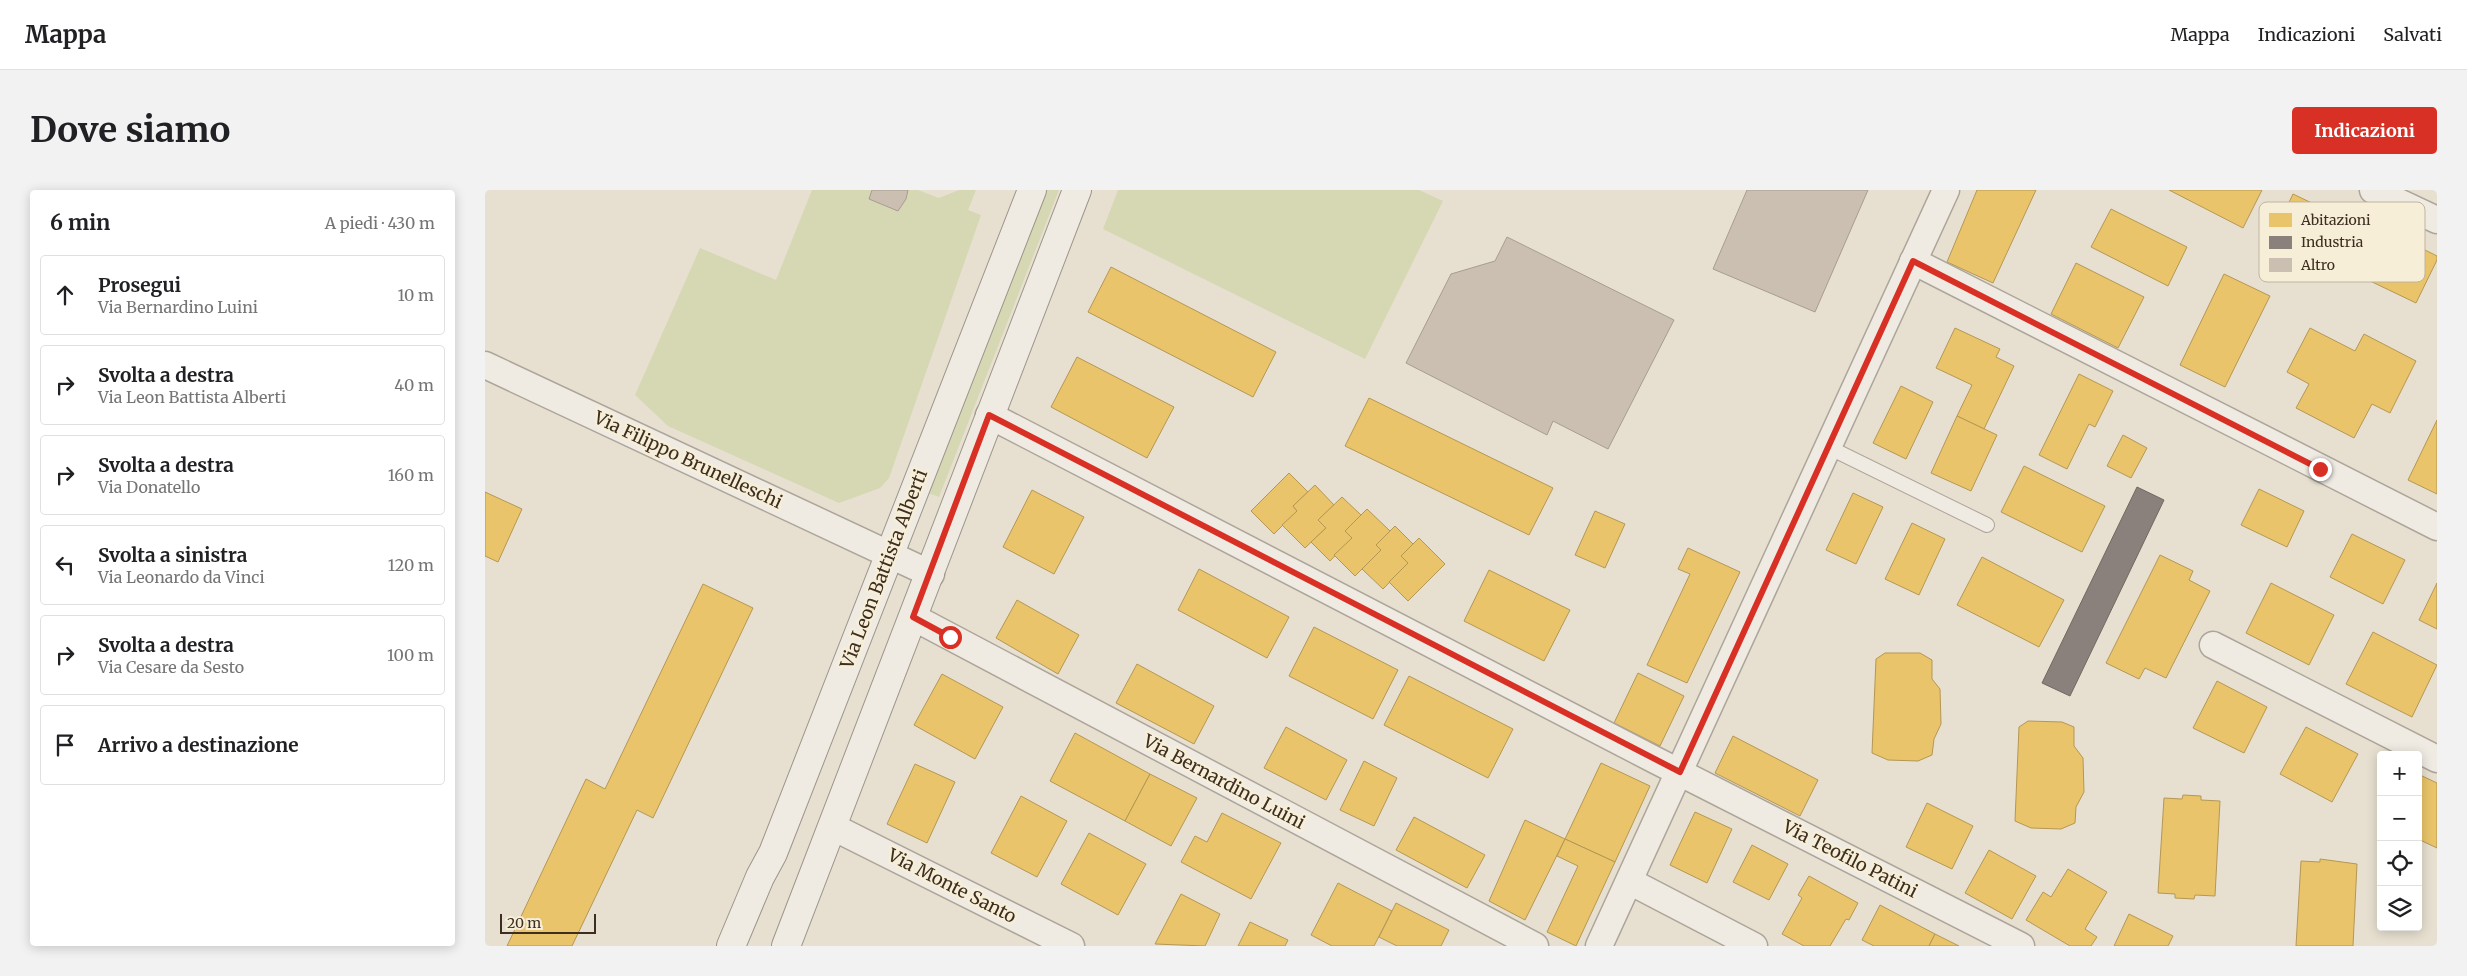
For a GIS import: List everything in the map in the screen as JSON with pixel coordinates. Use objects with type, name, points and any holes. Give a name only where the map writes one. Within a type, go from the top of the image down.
[{"type":"street","name":"Via Leon Battista Alberti","points":[[731,946],[760,876],[773,852],[1032,190]]},
{"type":"street","points":[[863,750],[858,743],[872,691],[925,571],[989,415],[1077,190]]},
{"type":"street","points":[[1599,946],[1631,882],[1945,190]]},
{"type":"street","points":[[2373,190],[2399,202]]},
{"type":"street","points":[[2425,214],[2437,220]]},
{"type":"street","points":[[1913,261],[2437,527]]},
{"type":"street","name":"Via Filippo Brunelleschi","points":[[485,365],[925,571]]},
{"type":"street","name":"Via Teofilo Patini","points":[[989,415],[2021,946]]},
{"type":"street","points":[[786,946],[913,617],[925,571]]},
{"type":"street","name":"Via Bernardino Luini","points":[[913,617],[1535,946]]},
{"type":"street","points":[[2213,645],[2437,759]]},
{"type":"street","name":"Via Monte Santo","points":[[833,827],[1071,946]]},
{"type":"street","points":[[1631,882],[1754,946]]},
{"type":"lane","points":[[1828,447],[1987,525]]},
{"type":"green space","points":[[812,190],[918,190],[939,198],[959,190],[976,190],[968,210],[981,215],[889,478],[880,488],[839,503],[668,426],[635,395],[700,248],[776,280]]},
{"type":"green space","points":[[1045,190],[1059,190],[939,497],[928,493]]},
{"type":"green space","points":[[1118,190],[1419,190],[1443,201],[1365,359],[1103,229]]},
{"type":"building: Abitazioni","points":[[1977,190],[2036,190],[1993,283],[1947,262]]},
{"type":"building: Abitazioni","points":[[2169,190],[2262,190],[2243,228]]},
{"type":"building: Abitazioni","points":[[2293,194],[2310,202],[2289,202]]},
{"type":"building: Abitazioni","points":[[2111,209],[2187,247],[2168,286],[2091,247]]},
{"type":"building: Abitazioni","points":[[2425,250],[2437,256],[2437,260],[2416,303],[2372,282],[2425,282]]},
{"type":"building: Abitazioni","points":[[2076,263],[2144,297],[2118,348],[2051,314]]},
{"type":"building: Abitazioni","points":[[1111,267],[1276,352],[1253,397],[1088,312]]},
{"type":"building: Abitazioni","points":[[2224,274],[2270,296],[2225,387],[2180,365]]},
{"type":"building: Abitazioni","points":[[1955,328],[2000,349],[1996,357],[2014,366],[1984,429],[1957,416],[1972,385],[1936,368]]},
{"type":"building: Abitazioni","points":[[2310,328],[2355,351],[2364,334],[2416,361],[2390,413],[2372,404],[2354,438],[2296,408],[2309,384],[2287,372]]},
{"type":"building: Abitazioni","points":[[1077,357],[1174,407],[1147,458],[1051,407]]},
{"type":"building: Abitazioni","points":[[2079,374],[2113,391],[2095,427],[2089,424],[2067,469],[2039,455]]},
{"type":"building: Abitazioni","points":[[1901,386],[1933,402],[1906,459],[1873,443]]},
{"type":"building: Abitazioni","points":[[1369,398],[1553,488],[1529,535],[1345,446]]},
{"type":"building: Abitazioni","points":[[1957,416],[1997,435],[1971,491],[1931,473]]},
{"type":"building: Abitazioni","points":[[2437,420],[2437,494],[2408,480]]},
{"type":"building: Abitazioni","points":[[2123,435],[2147,448],[2131,478],[2107,466]]},
{"type":"building: Abitazioni","points":[[2024,466],[2105,506],[2082,552],[2001,512]]},
{"type":"building: Abitazioni","points":[[1289,473],[1308,492],[1293,506],[1297,511],[1274,534],[1251,511]]},
{"type":"building: Abitazioni","points":[[1315,485],[1334,505],[1318,520],[1326,528],[1305,548],[1282,525],[1297,511],[1293,506]]},
{"type":"building: Abitazioni","points":[[2259,489],[2304,511],[2287,547],[2241,525]]},
{"type":"building: Abitazioni","points":[[1032,490],[1084,517],[1054,574],[1003,547]]},
{"type":"building: Abitazioni","points":[[485,492],[522,509],[498,562],[485,556]]},
{"type":"building: Abitazioni","points":[[1853,493],[1883,507],[1856,564],[1826,550]]},
{"type":"building: Abitazioni","points":[[1342,497],[1361,515],[1345,531],[1352,538],[1330,561],[1311,542],[1326,528],[1318,520]]},
{"type":"building: Abitazioni","points":[[1367,509],[1390,531],[1376,545],[1381,550],[1355,576],[1334,555],[1352,538],[1345,531]]},
{"type":"building: Abitazioni","points":[[1595,511],[1625,524],[1605,568],[1575,555]]},
{"type":"building: Abitazioni","points":[[1912,523],[1945,539],[1919,595],[1885,579]]},
{"type":"building: Abitazioni","points":[[1395,526],[1413,544],[1401,556],[1408,563],[1383,589],[1362,569],[1381,550],[1376,545]]},
{"type":"building: Abitazioni","points":[[2352,534],[2405,560],[2383,604],[2330,577]]},
{"type":"building: Abitazioni","points":[[1419,538],[1445,564],[1408,601],[1389,582],[1408,563],[1401,556]]},
{"type":"building: Abitazioni","points":[[1688,548],[1740,572],[1687,683],[1647,665],[1690,574],[1678,569]]},
{"type":"building: Abitazioni","points":[[2160,555],[2193,571],[2189,580],[2210,591],[2166,678],[2145,668],[2139,679],[2106,663]]},
{"type":"building: Abitazioni","points":[[1982,557],[2064,600],[2039,647],[1957,605]]},
{"type":"building: Abitazioni","points":[[1199,569],[1289,617],[1267,658],[1178,610]]},
{"type":"building: Abitazioni","points":[[1489,570],[1570,610],[1544,661],[1464,621]]},
{"type":"building: Abitazioni","points":[[2271,583],[2334,615],[2309,665],[2246,633]]},
{"type":"building: Abitazioni","points":[[2437,583],[2437,629],[2419,620]]},
{"type":"building: Abitazioni","points":[[703,584],[753,608],[653,818],[637,810],[572,946],[507,946],[586,779],[605,789]]},
{"type":"building: Abitazioni","points":[[1017,600],[1079,635],[1058,674],[996,638]]},
{"type":"building: Abitazioni","points":[[1314,627],[1398,670],[1373,719],[1289,676]]},
{"type":"building: Abitazioni","points":[[2373,632],[2437,665],[2412,717],[2346,684]]},
{"type":"building: Abitazioni","points":[[1885,653],[1920,653],[1932,660],[1932,679],[1940,689],[1941,724],[1934,739],[1932,755],[1918,761],[1888,760],[1872,753],[1876,659]]},
{"type":"building: Abitazioni","points":[[1137,664],[1214,706],[1194,744],[1116,703]]},
{"type":"building: Abitazioni","points":[[1638,673],[1684,696],[1660,746],[1614,723]]},
{"type":"building: Abitazioni","points":[[942,674],[1003,707],[975,759],[914,725]]},
{"type":"building: Abitazioni","points":[[1409,676],[1513,729],[1488,778],[1384,725]]},
{"type":"building: Abitazioni","points":[[2217,681],[2267,707],[2244,753],[2193,728]]},
{"type":"building: Abitazioni","points":[[2028,721],[2062,722],[2074,727],[2074,746],[2083,758],[2084,792],[2076,807],[2075,823],[2061,829],[2031,828],[2015,821],[2019,727]]},
{"type":"building: Abitazioni","points":[[1286,727],[1347,760],[1326,800],[1264,768]]},
{"type":"building: Abitazioni","points":[[2306,727],[2358,754],[2332,802],[2280,774]]},
{"type":"building: Abitazioni","points":[[1075,733],[1150,774],[1125,821],[1050,781]]},
{"type":"building: Abitazioni","points":[[1733,736],[1818,780],[1800,816],[1715,773]]},
{"type":"building: Abitazioni","points":[[1364,761],[1397,778],[1374,826],[1340,810]]},
{"type":"building: Abitazioni","points":[[1601,763],[1650,786],[1615,862],[1565,839]]},
{"type":"building: Abitazioni","points":[[915,764],[955,782],[927,843],[887,824]]},
{"type":"building: Abitazioni","points":[[1150,774],[1197,798],[1171,846],[1125,821]]},
{"type":"building: Abitazioni","points":[[2422,776],[2437,783],[2437,848],[2422,841]]},
{"type":"building: Abitazioni","points":[[2183,795],[2201,796],[2201,800],[2220,801],[2215,896],[2195,895],[2194,899],[2175,898],[2175,894],[2158,893],[2164,798],[2182,799]]},
{"type":"building: Abitazioni","points":[[1021,796],[1067,821],[1037,877],[991,853]]},
{"type":"building: Abitazioni","points":[[1927,803],[1973,826],[1952,869],[1906,847]]},
{"type":"building: Abitazioni","points":[[1695,812],[1732,829],[1707,883],[1670,865]]},
{"type":"building: Abitazioni","points":[[1222,813],[1281,843],[1251,899],[1181,862],[1195,836],[1207,842]]},
{"type":"building: Abitazioni","points":[[1414,817],[1485,855],[1467,888],[1396,850]]},
{"type":"building: Abitazioni","points":[[1525,820],[1565,839],[1525,920],[1489,901]]},
{"type":"building: Abitazioni","points":[[1089,833],[1146,864],[1118,915],[1061,884]]},
{"type":"building: Abitazioni","points":[[1565,839],[1615,862],[1576,946],[1547,932],[1578,866],[1557,856]]},
{"type":"building: Abitazioni","points":[[1752,845],[1788,864],[1769,900],[1733,882]]},
{"type":"building: Abitazioni","points":[[1989,850],[2036,876],[2012,919],[1965,893]]},
{"type":"building: Abitazioni","points":[[2320,859],[2357,864],[2353,946],[2296,946],[2301,861],[2320,862]]},
{"type":"building: Abitazioni","points":[[2068,869],[2107,892],[2085,929],[2097,937],[2091,946],[2070,946],[2026,920],[2043,892],[2051,897]]},
{"type":"building: Abitazioni","points":[[1809,876],[1858,903],[1849,920],[1846,919],[1830,946],[1804,946],[1782,934],[1802,898],[1798,895]]},
{"type":"building: Abitazioni","points":[[1338,883],[1392,911],[1374,946],[1332,946],[1311,935]]},
{"type":"building: Abitazioni","points":[[1181,894],[1220,914],[1205,946],[1155,944]]},
{"type":"building: Abitazioni","points":[[1396,903],[1449,930],[1441,946],[1397,946],[1379,937]]},
{"type":"building: Abitazioni","points":[[1880,905],[1935,934],[1929,946],[1874,946],[1862,940]]},
{"type":"building: Abitazioni","points":[[2129,914],[2173,936],[2168,946],[2114,946]]},
{"type":"building: Abitazioni","points":[[1250,922],[1288,940],[1285,946],[1238,946]]},
{"type":"building: Abitazioni","points":[[1935,934],[1959,946],[1929,946]]},
{"type":"building: Industria","points":[[2137,487],[2164,500],[2070,696],[2042,683]]},
{"type":"building: Altro","points":[[872,190],[908,190],[906,199],[898,211],[869,199]]},
{"type":"building: Altro","points":[[1747,190],[1868,190],[1815,312],[1713,269]]},
{"type":"building: Altro","points":[[1507,237],[1674,320],[1608,449],[1553,421],[1547,435],[1406,363],[1451,274],[1495,261]]},
{"type":"route","points":[[950,637],[913,617],[956,508],[989,415],[1680,772],[1913,261],[2320,469]]}]
